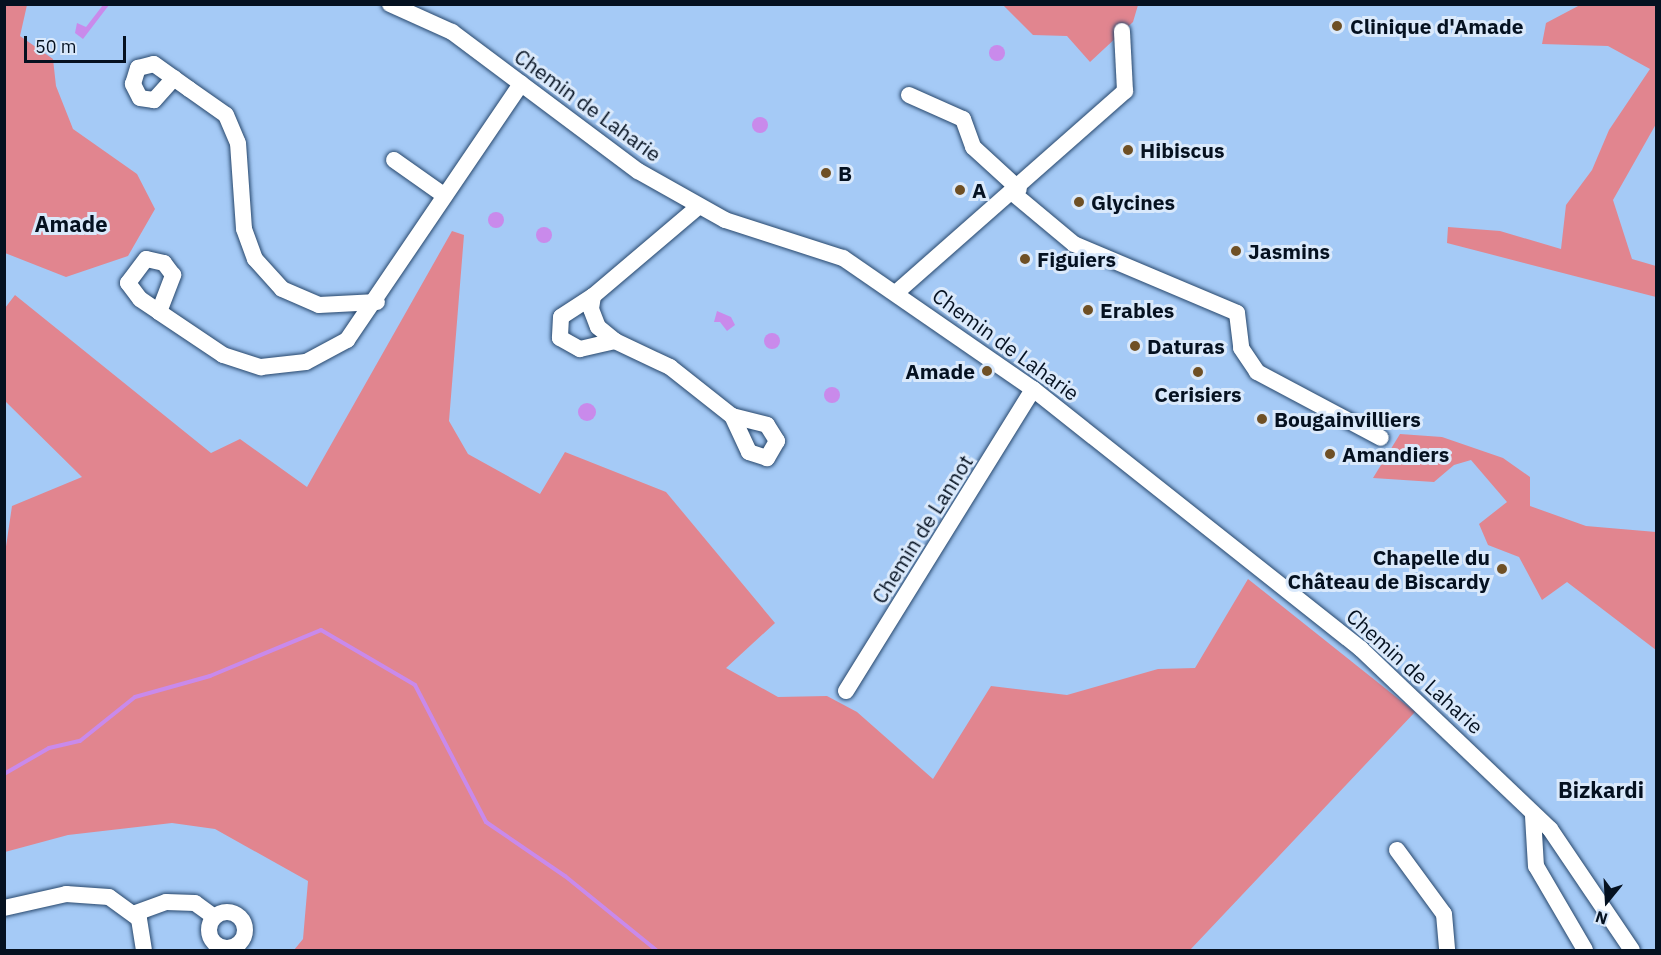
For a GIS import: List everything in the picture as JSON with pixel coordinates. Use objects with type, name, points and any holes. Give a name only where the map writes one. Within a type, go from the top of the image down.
[{"type":"street","name":"Chemin de Laharie","points":[[390,4],[452,32],[638,171],[698,207],[843,258],[897,292],[1033,389],[1361,649],[1566,850],[1632,951]]},
{"type":"street","points":[[897,292],[1016,191],[1125,91],[1122,32]]},
{"type":"street","points":[[174,78],[226,115],[238,143],[244,229],[255,259],[268,274],[282,289],[319,304],[377,302]]},
{"type":"street","points":[[159,312],[223,355],[261,368],[306,362],[347,340],[377,302],[521,84]]},
{"type":"street","points":[[909,95],[963,119],[973,147],[1016,191],[1074,244],[1237,313],[1241,348],[1257,372],[1381,438]]},
{"type":"street","points":[[394,159],[445,196]]},
{"type":"street","points":[[615,341],[580,349],[560,338],[561,317],[592,296],[698,207]]},
{"type":"street","points":[[592,296],[598,327],[615,341],[670,367],[732,416]]},
{"type":"street","name":"Chemin de Lannot","points":[[846,691],[1033,389]]},
{"type":"street","points":[[1533,816],[1537,859],[1578,948]]},
{"type":"street","points":[[1537,859],[1550,846],[1566,850]]},
{"type":"street","points":[[1398,850],[1444,915],[1447,951]]},
{"type":"street","points":[[4,908],[88,892],[109,897],[133,914],[144,951]]},
{"type":"street","points":[[133,914],[166,902],[195,903],[214,917]]},
{"type":"shaded area","points":[[4,5],[27,5],[20,36],[53,59],[56,86],[73,129],[137,174],[155,209],[128,256],[66,277],[5,253]]},
{"type":"shaded area","points":[[103,5],[109,5],[83,39],[75,33],[77,23],[86,27]]},
{"type":"shaded area","points":[[1003,5],[1138,5],[1133,22],[1090,62],[1067,36],[1033,35]]},
{"type":"shaded area","points":[[1580,5],[1656,5],[1656,124],[1613,200],[1632,259],[1656,266],[1656,297],[1447,243],[1448,227],[1500,231],[1561,249],[1566,205],[1592,170],[1609,130],[1650,69],[1608,46],[1542,44],[1546,23]]},
{"type":"shaded area","points":[[994,45],[1000,45],[1005,53],[1003,59],[994,61],[989,56],[989,50]]},
{"type":"shaded area","points":[[760,117],[766,119],[768,125],[766,131],[760,133],[754,131],[752,125],[754,119]]},
{"type":"shaded area","points":[[496,212],[502,214],[504,220],[502,226],[496,228],[490,226],[488,220],[490,214]]},
{"type":"shaded area","points":[[541,227],[547,227],[552,235],[550,241],[541,243],[536,238],[536,232]]},
{"type":"shaded area","points":[[452,231],[464,235],[449,421],[468,454],[540,494],[565,452],[666,492],[775,623],[726,668],[778,697],[827,696],[857,712],[933,779],[991,686],[1067,695],[1158,669],[1195,668],[1248,579],[1415,712],[1190,950],[294,950],[303,939],[308,881],[215,829],[172,823],[68,835],[5,852],[4,560],[12,506],[82,477],[5,401],[5,308],[15,295],[211,453],[240,439],[307,487]]},
{"type":"shaded area","points":[[717,311],[731,317],[735,325],[727,331],[720,322],[714,322]]},
{"type":"shaded area","points":[[772,333],[780,341],[772,349],[764,341]]},
{"type":"shaded area","points":[[829,387],[835,387],[840,395],[838,401],[829,403],[824,398],[824,392]]},
{"type":"shaded area","points":[[587,403],[593,406],[596,412],[593,418],[587,421],[581,418],[578,412],[581,406]]},
{"type":"shaded area","points":[[1400,434],[1442,437],[1503,458],[1530,477],[1530,506],[1586,526],[1656,532],[1656,650],[1567,582],[1542,600],[1519,557],[1488,545],[1479,524],[1507,502],[1471,460],[1454,465],[1434,482],[1373,478]]},
{"type":"waterway","points":[[4,774],[49,748],[80,741],[135,697],[210,676],[321,630],[415,685],[486,822],[565,876],[656,950]]},
{"type":"place","name":"Clinique d'Amade","points":[[1337,26]]},
{"type":"place","name":"Hibiscus","points":[[1128,150]]},
{"type":"place","name":"B","points":[[826,173]]},
{"type":"place","name":"A","points":[[960,190]]},
{"type":"place","name":"Glycines","points":[[1079,202]]},
{"type":"place","name":"Jasmins","points":[[1236,251]]},
{"type":"place","name":"Figuiers","points":[[1025,259]]},
{"type":"place","name":"Erables","points":[[1088,310]]},
{"type":"place","name":"Daturas","points":[[1135,346]]},
{"type":"place","name":"Amade","points":[[987,371]]},
{"type":"place","name":"Cerisiers","points":[[1198,372]]},
{"type":"place","name":"Bougainvilliers","points":[[1262,419]]},
{"type":"place","name":"Amandiers","points":[[1330,454]]},
{"type":"place","name":"Chapelle du Château de Biscardy","points":[[1502,569]]},
{"type":"district","name":"Amade","points":[[71,224]]},
{"type":"district","name":"Bizkardi","points":[[1601,790]]}]
